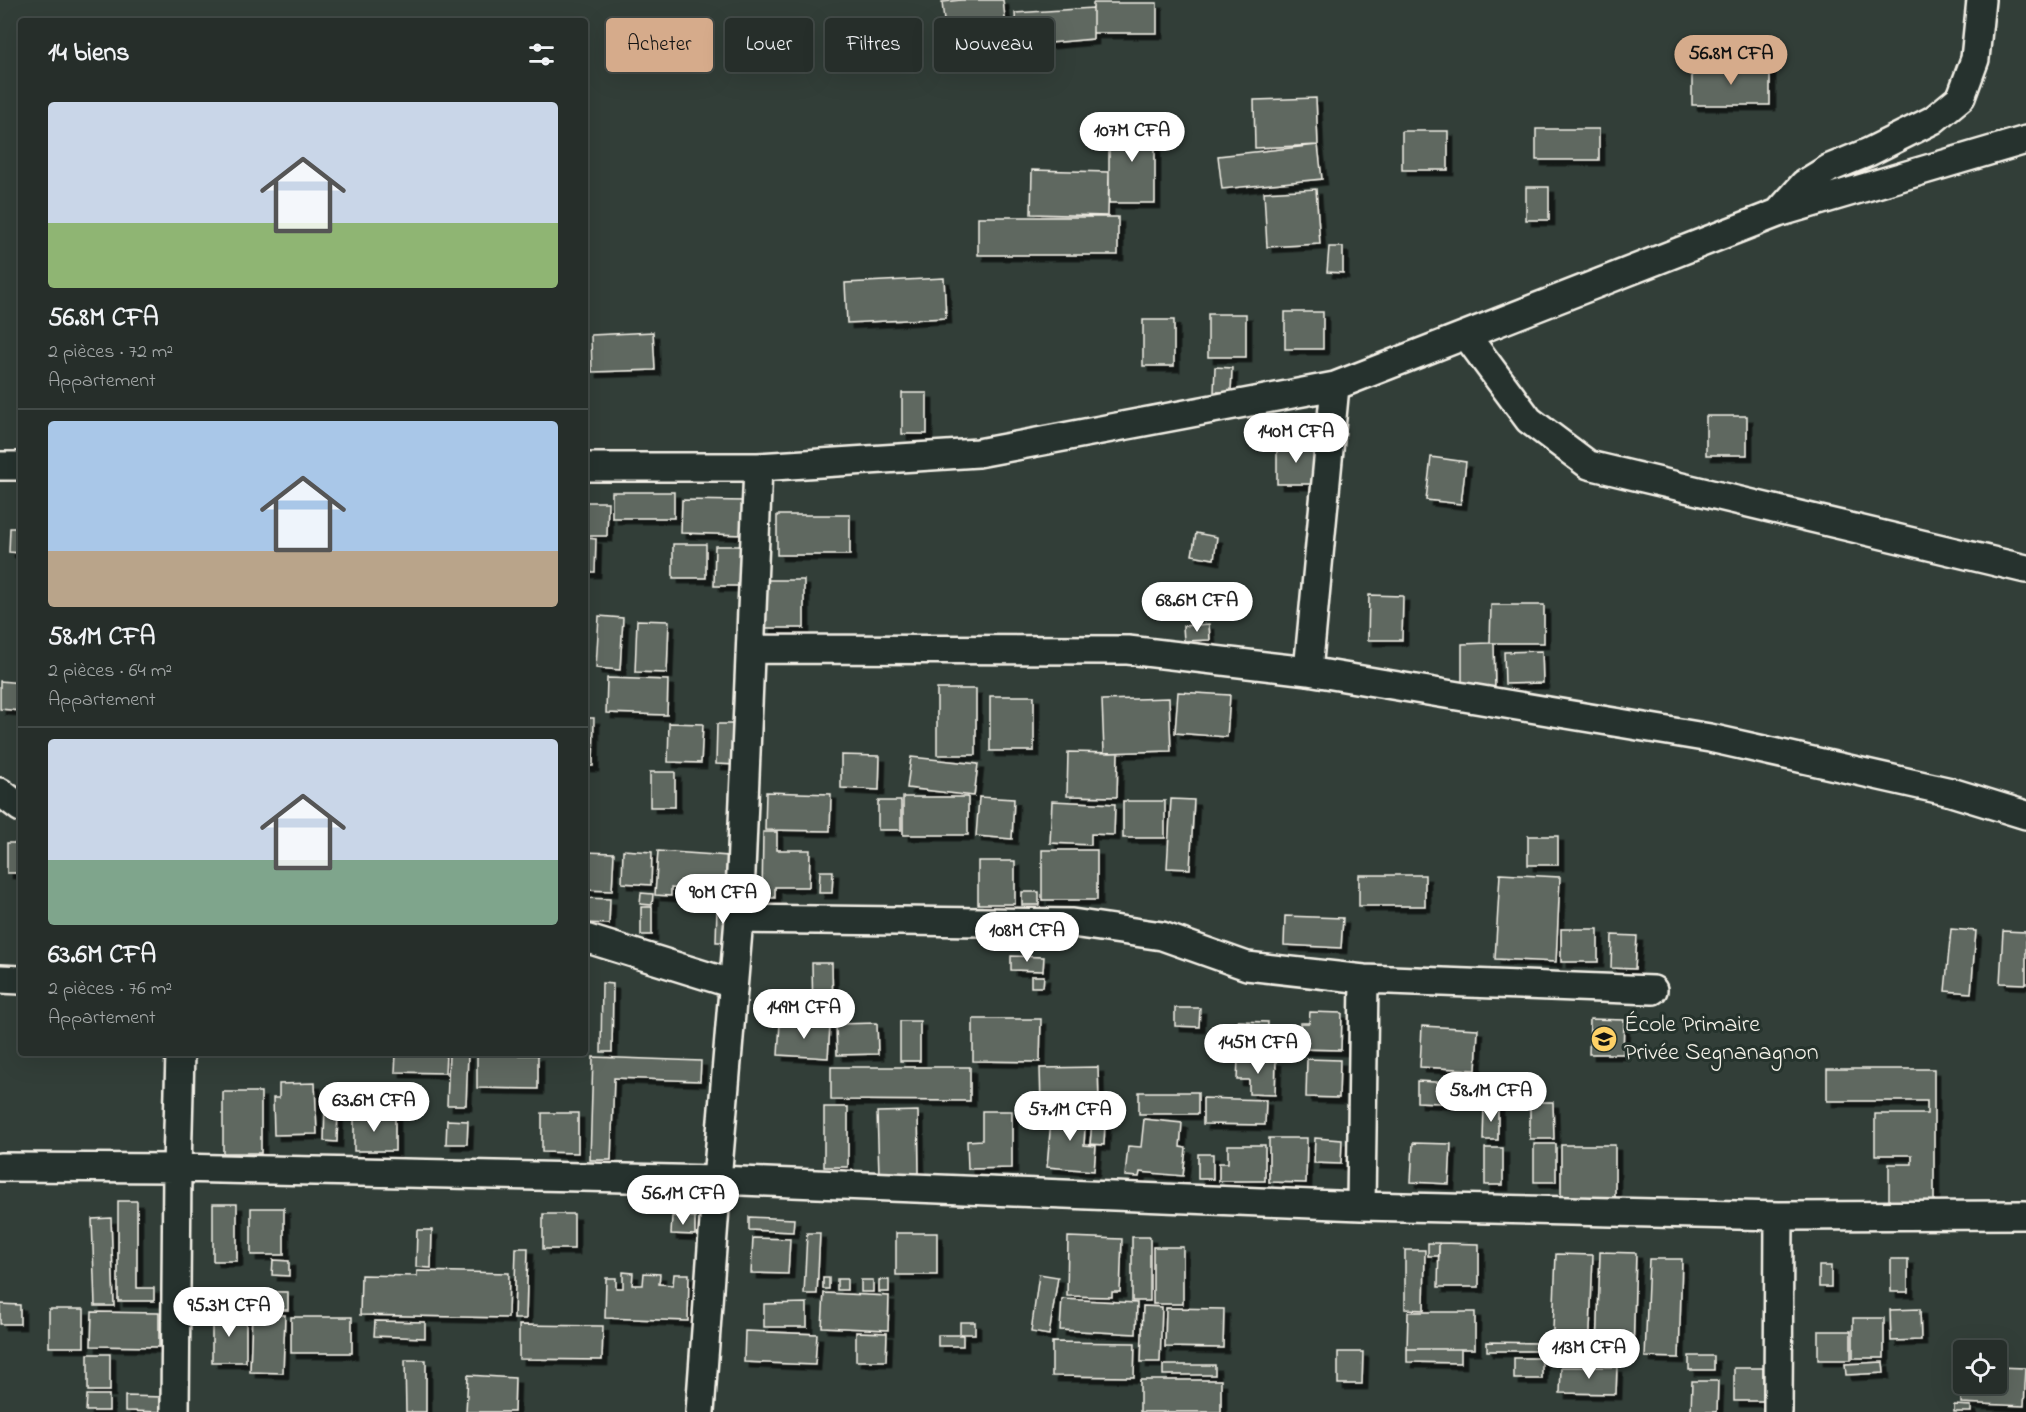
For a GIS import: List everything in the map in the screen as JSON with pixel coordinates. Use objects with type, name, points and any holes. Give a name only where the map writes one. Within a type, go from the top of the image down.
[{"type":"street","points":[[1778,213],[1804,184],[1830,168],[1869,152],[1933,120],[1961,97],[1975,58],[1980,0]]},
{"type":"street","points":[[588,467],[758,467],[978,453],[1335,386],[1778,213],[2026,140]]},
{"type":"street","points":[[1466,335],[1529,420],[1589,465],[2026,569]]},
{"type":"street","points":[[1308,671],[1335,386]]},
{"type":"street","points":[[0,466],[18,466]]},
{"type":"street","points":[[700,1412],[739,919],[758,467]]},
{"type":"street","points":[[751,649],[1128,650],[1308,671],[1710,738],[1951,792],[2026,815]]},
{"type":"street","points":[[0,792],[18,806]]},
{"type":"street","points":[[739,919],[1072,923],[1162,936],[1247,966],[1364,979],[1653,990]]},
{"type":"street","points":[[588,939],[734,984]]},
{"type":"street","points":[[0,979],[18,980]]},
{"type":"street","points":[[1360,1206],[1364,979]]},
{"type":"street","points":[[175,1412],[180,1056]]},
{"type":"street","points":[[0,1167],[177,1168],[717,1180],[1360,1206],[1779,1216],[2026,1215]]},
{"type":"street","points":[[1778,1412],[1779,1216]]},
{"type":"building","points":[[1003,0],[1005,18],[944,18],[942,2]]},
{"type":"building","points":[[1093,3],[1157,3],[1157,33],[1093,33]]},
{"type":"building","points":[[1093,8],[1093,39],[1054,43],[1054,18],[1015,18],[1015,13]]},
{"type":"building","points":[[1692,66],[1770,66],[1770,105],[1692,105]]},
{"type":"building","points":[[1316,98],[1318,145],[1255,148],[1254,100]]},
{"type":"building","points":[[1109,123],[1155,123],[1155,203],[1109,203]]},
{"type":"building","points":[[1536,129],[1599,129],[1599,160],[1536,160]]},
{"type":"building","points":[[1402,131],[1448,131],[1448,170],[1402,170]]},
{"type":"building","points":[[1318,145],[1322,179],[1222,189],[1218,156]]},
{"type":"building","points":[[1032,170],[1109,172],[1108,216],[1031,214]]},
{"type":"building","points":[[1526,187],[1549,187],[1549,220],[1526,220]]},
{"type":"building","points":[[1316,189],[1320,244],[1267,247],[1264,192]]},
{"type":"building","points":[[978,217],[1118,217],[1118,255],[978,255]]},
{"type":"building","points":[[1329,247],[1343,247],[1343,273],[1327,272]]},
{"type":"building","points":[[944,278],[946,318],[847,323],[845,283]]},
{"type":"building","points":[[1285,312],[1323,312],[1323,349],[1285,349]]},
{"type":"building","points":[[1208,314],[1246,314],[1246,357],[1208,357]]},
{"type":"building","points":[[1143,320],[1174,320],[1174,366],[1143,366]]},
{"type":"building","points":[[653,332],[655,370],[592,372],[591,335]]},
{"type":"building","points":[[1215,367],[1232,368],[1231,392],[1214,392]]},
{"type":"building","points":[[902,393],[927,393],[927,434],[902,434]]},
{"type":"building","points":[[1706,416],[1747,416],[1747,455],[1706,455]]},
{"type":"building","points":[[1277,443],[1315,443],[1315,484],[1277,484]]},
{"type":"building","points":[[1431,457],[1466,462],[1461,504],[1426,500]]},
{"type":"building","points":[[612,492],[674,492],[674,518],[612,518]]},
{"type":"building","points":[[682,500],[746,501],[745,535],[681,533]]},
{"type":"building","points":[[588,502],[608,502],[607,536],[588,536]]},
{"type":"building","points":[[777,515],[850,515],[850,555],[777,555]]},
{"type":"building","points":[[10,528],[18,528],[18,553],[9,552]]},
{"type":"building","points":[[1196,533],[1217,537],[1214,559],[1192,555]]},
{"type":"building","points":[[588,538],[596,539],[595,572],[588,572]]},
{"type":"building","points":[[673,544],[706,544],[706,578],[673,578]]},
{"type":"building","points":[[715,546],[745,546],[744,586],[714,586]]},
{"type":"building","points":[[766,580],[804,580],[804,628],[766,628]]},
{"type":"building","points":[[1369,595],[1403,596],[1402,640],[1368,640]]},
{"type":"building","points":[[1491,605],[1544,605],[1544,643],[1490,643]]},
{"type":"building","points":[[599,616],[623,618],[620,670],[596,668]]},
{"type":"building","points":[[637,620],[669,621],[667,673],[635,672]]},
{"type":"building","points":[[1209,624],[1210,640],[1184,641],[1183,626]]},
{"type":"building","points":[[1494,643],[1495,691],[1462,691],[1462,644]]},
{"type":"building","points":[[1542,651],[1543,683],[1505,684],[1504,652]]},
{"type":"building","points":[[607,678],[668,680],[667,715],[606,713]]},
{"type":"building","points":[[0,681],[18,683],[18,711],[0,709]]},
{"type":"building","points":[[937,689],[976,689],[976,755],[937,755]]},
{"type":"building","points":[[1178,692],[1230,695],[1227,737],[1175,733]]},
{"type":"building","points":[[990,696],[1034,696],[1034,751],[990,751]]},
{"type":"building","points":[[1169,698],[1171,751],[1104,753],[1102,700]]},
{"type":"building","points":[[588,718],[594,718],[593,766],[588,766]]},
{"type":"building","points":[[669,723],[703,724],[701,763],[668,762]]},
{"type":"building","points":[[717,724],[739,724],[739,765],[716,764]]},
{"type":"building","points":[[1068,752],[1118,753],[1117,797],[1067,796]]},
{"type":"building","points":[[841,755],[880,756],[879,790],[841,788]]},
{"type":"building","points":[[911,757],[978,764],[974,796],[907,788]]},
{"type":"building","points":[[650,772],[675,772],[675,807],[650,807]]},
{"type":"building","points":[[766,792],[831,794],[830,831],[765,830]]},
{"type":"building","points":[[903,797],[968,797],[968,835],[903,835]]},
{"type":"building","points":[[979,797],[1014,799],[1012,839],[976,836]]},
{"type":"building","points":[[1171,799],[1194,800],[1190,869],[1167,868]]},
{"type":"building","points":[[878,801],[901,801],[901,830],[878,830]]},
{"type":"building","points":[[1052,801],[1115,804],[1114,835],[1091,834],[1091,845],[1050,843]]},
{"type":"building","points":[[1123,801],[1165,801],[1165,838],[1123,838]]},
{"type":"building","points":[[763,832],[777,832],[777,850],[810,850],[809,887],[775,887],[775,898],[762,898]]},
{"type":"building","points":[[1528,836],[1558,836],[1558,865],[1528,865]]},
{"type":"building","points":[[7,843],[18,843],[18,873],[7,873]]},
{"type":"building","points":[[623,850],[652,852],[651,885],[622,883]]},
{"type":"building","points":[[1042,850],[1097,850],[1097,900],[1042,900]]},
{"type":"building","points":[[658,851],[729,856],[726,892],[671,888],[671,896],[655,895]]},
{"type":"building","points":[[588,852],[614,853],[612,891],[588,890]]},
{"type":"building","points":[[978,861],[1015,861],[1015,904],[978,904]]},
{"type":"building","points":[[820,871],[833,871],[832,893],[819,893]]},
{"type":"building","points":[[1500,874],[1560,877],[1556,962],[1495,959]]},
{"type":"building","points":[[1359,875],[1425,875],[1425,906],[1359,906]]},
{"type":"building","points":[[1022,892],[1039,892],[1039,905],[1022,905]]},
{"type":"building","points":[[641,893],[653,894],[652,905],[640,904]]},
{"type":"building","points":[[588,898],[610,899],[609,924],[588,923]]},
{"type":"building","points":[[641,907],[652,907],[652,935],[641,935]]},
{"type":"building","points":[[717,907],[730,908],[728,942],[716,942]]},
{"type":"building","points":[[1285,916],[1343,918],[1341,948],[1284,945]]},
{"type":"building","points":[[1561,929],[1598,929],[1598,962],[1561,962]]},
{"type":"building","points":[[1951,929],[1976,931],[1971,993],[1945,991]]},
{"type":"building","points":[[2003,931],[2026,932],[2026,984],[2000,983]]},
{"type":"building","points":[[1612,935],[1637,936],[1635,969],[1611,968]]},
{"type":"building","points":[[1011,956],[1044,957],[1043,971],[1011,970]]},
{"type":"building","points":[[812,963],[832,963],[833,1019],[813,1019]]},
{"type":"building","points":[[1031,976],[1044,976],[1043,987],[1031,987]]},
{"type":"building","points":[[602,983],[613,984],[612,1052],[601,1052]]},
{"type":"building","points":[[1175,1008],[1200,1008],[1199,1027],[1175,1026]]},
{"type":"building","points":[[1310,1012],[1342,1013],[1341,1050],[1300,1049],[1300,1023],[1309,1023]]},
{"type":"building","points":[[973,1019],[1041,1019],[1040,1062],[973,1061]]},
{"type":"building","points":[[1590,1019],[1624,1020],[1623,1054],[1589,1054]]},
{"type":"building","points":[[900,1021],[920,1021],[920,1061],[900,1061]]},
{"type":"building","points":[[1237,1021],[1268,1022],[1267,1049],[1236,1048]]},
{"type":"building","points":[[780,1023],[830,1026],[828,1058],[778,1055]]},
{"type":"building","points":[[877,1023],[878,1054],[837,1055],[836,1024]]},
{"type":"building","points":[[1422,1026],[1478,1029],[1476,1070],[1420,1067]]},
{"type":"building","points":[[396,1056],[446,1056],[445,1073],[395,1072]]},
{"type":"building","points":[[449,1056],[468,1056],[466,1105],[447,1105]]},
{"type":"building","points":[[477,1056],[538,1056],[538,1089],[477,1088]]},
{"type":"building","points":[[593,1057],[701,1061],[700,1081],[614,1078],[611,1160],[590,1160]]},
{"type":"building","points":[[1238,1059],[1276,1060],[1275,1095],[1249,1094],[1249,1080],[1237,1080]]},
{"type":"building","points":[[1307,1059],[1340,1060],[1339,1098],[1306,1097]]},
{"type":"building","points":[[831,1067],[970,1067],[970,1101],[831,1100]]},
{"type":"building","points":[[1098,1067],[1099,1103],[1041,1105],[1040,1068]]},
{"type":"building","points":[[1827,1069],[1934,1069],[1934,1207],[1889,1207],[1889,1164],[1912,1164],[1912,1155],[1875,1155],[1875,1114],[1927,1114],[1927,1101],[1827,1101]]},
{"type":"building","points":[[1417,1081],[1489,1085],[1488,1105],[1417,1102]]},
{"type":"building","points":[[315,1083],[317,1134],[274,1135],[273,1098],[279,1098],[279,1084]]},
{"type":"building","points":[[223,1092],[261,1092],[261,1153],[223,1153]]},
{"type":"building","points":[[1139,1092],[1198,1092],[1198,1114],[1139,1114]]},
{"type":"building","points":[[1203,1098],[1266,1100],[1265,1125],[1203,1124]]},
{"type":"building","points":[[1530,1102],[1553,1102],[1554,1139],[1530,1139]]},
{"type":"building","points":[[325,1105],[338,1106],[337,1142],[324,1141]]},
{"type":"building","points":[[1484,1105],[1498,1105],[1498,1140],[1483,1140]]},
{"type":"building","points":[[824,1107],[848,1107],[848,1167],[824,1167]]},
{"type":"building","points":[[1052,1108],[1086,1111],[1084,1145],[1096,1146],[1094,1171],[1047,1167]]},
{"type":"building","points":[[918,1111],[919,1173],[879,1174],[877,1112]]},
{"type":"building","points":[[982,1111],[1012,1111],[1012,1168],[968,1169],[967,1141],[982,1140]]},
{"type":"building","points":[[542,1113],[578,1113],[578,1153],[542,1152]]},
{"type":"building","points":[[354,1114],[395,1114],[395,1151],[354,1151]]},
{"type":"building","points":[[1144,1119],[1182,1123],[1180,1147],[1186,1148],[1183,1176],[1140,1172],[1139,1177],[1125,1176],[1128,1146],[1141,1147]]},
{"type":"building","points":[[447,1120],[468,1121],[467,1144],[446,1144]]},
{"type":"building","points":[[1092,1122],[1105,1123],[1104,1145],[1090,1144]]},
{"type":"building","points":[[1269,1138],[1307,1138],[1306,1183],[1269,1182]]},
{"type":"building","points":[[1315,1138],[1342,1140],[1341,1164],[1314,1163]]},
{"type":"building","points":[[1413,1143],[1451,1144],[1449,1184],[1411,1182]]},
{"type":"building","points":[[1534,1144],[1556,1144],[1556,1182],[1534,1182]]},
{"type":"building","points":[[1228,1145],[1265,1145],[1265,1181],[1219,1181],[1219,1163],[1228,1163]]},
{"type":"building","points":[[1561,1145],[1615,1145],[1615,1199],[1561,1199]]},
{"type":"building","points":[[1485,1148],[1503,1148],[1503,1185],[1485,1185]]},
{"type":"building","points":[[1198,1154],[1213,1154],[1213,1179],[1198,1179]]},
{"type":"building","points":[[118,1201],[137,1201],[137,1288],[154,1288],[154,1301],[118,1301]]},
{"type":"building","points":[[213,1204],[237,1204],[237,1261],[213,1261]]},
{"type":"building","points":[[251,1208],[284,1208],[284,1255],[251,1255]]},
{"type":"building","points":[[543,1214],[574,1214],[574,1249],[543,1249]]},
{"type":"building","points":[[672,1216],[695,1217],[695,1235],[671,1234]]},
{"type":"building","points":[[749,1217],[794,1219],[793,1232],[749,1230]]},
{"type":"building","points":[[111,1218],[114,1306],[95,1306],[92,1219]]},
{"type":"building","points":[[417,1230],[432,1230],[431,1268],[416,1267]]},
{"type":"building","points":[[807,1233],[820,1233],[817,1294],[804,1294]]},
{"type":"building","points":[[896,1233],[937,1233],[937,1275],[896,1275]]},
{"type":"building","points":[[1068,1237],[1122,1239],[1120,1292],[1112,1292],[1112,1297],[1067,1296]]},
{"type":"building","points":[[1132,1237],[1150,1237],[1150,1301],[1132,1301]]},
{"type":"building","points":[[753,1238],[790,1239],[788,1274],[751,1273]]},
{"type":"building","points":[[1428,1243],[1439,1243],[1439,1256],[1428,1256]]},
{"type":"building","points":[[1439,1243],[1479,1244],[1479,1287],[1438,1287]]},
{"type":"building","points":[[1153,1247],[1183,1247],[1183,1304],[1153,1304]]},
{"type":"building","points":[[516,1248],[528,1248],[526,1319],[514,1319]]},
{"type":"building","points":[[1405,1250],[1425,1250],[1424,1310],[1405,1309]]},
{"type":"building","points":[[1600,1252],[1636,1253],[1633,1355],[1597,1354]]},
{"type":"building","points":[[1556,1254],[1593,1255],[1589,1355],[1552,1354]]},
{"type":"building","points":[[1649,1259],[1682,1259],[1679,1358],[1645,1357]]},
{"type":"building","points":[[1891,1259],[1908,1259],[1908,1292],[1891,1292]]},
{"type":"building","points":[[273,1260],[289,1261],[289,1276],[272,1275]]},
{"type":"building","points":[[1819,1266],[1831,1266],[1831,1287],[1819,1287]]},
{"type":"building","points":[[417,1271],[509,1273],[508,1318],[360,1315],[361,1275],[417,1276]]},
{"type":"building","points":[[623,1272],[633,1273],[632,1285],[643,1285],[644,1273],[660,1274],[659,1284],[673,1285],[674,1274],[689,1274],[688,1321],[605,1318],[606,1278],[616,1278],[616,1288],[623,1288]]},
{"type":"building","points":[[1039,1274],[1058,1277],[1049,1335],[1031,1332]]},
{"type":"building","points":[[823,1278],[829,1278],[829,1289],[823,1289]]},
{"type":"building","points":[[837,1279],[847,1279],[847,1290],[837,1290]]},
{"type":"building","points":[[861,1280],[873,1280],[873,1292],[861,1292]]},
{"type":"building","points":[[879,1280],[889,1280],[889,1292],[879,1292]]},
{"type":"building","points":[[213,1291],[288,1292],[288,1310],[212,1308]]},
{"type":"building","points":[[824,1293],[889,1296],[888,1330],[822,1327]]},
{"type":"building","points":[[1062,1299],[1137,1303],[1136,1334],[1060,1330]]},
{"type":"building","points":[[807,1303],[807,1327],[764,1327],[764,1304]]},
{"type":"building","points":[[0,1304],[20,1305],[20,1324],[0,1324]]},
{"type":"building","points":[[1143,1306],[1162,1307],[1160,1362],[1141,1362]]},
{"type":"building","points":[[1166,1308],[1224,1309],[1223,1348],[1165,1347]]},
{"type":"building","points":[[49,1309],[84,1309],[84,1347],[49,1347]]},
{"type":"building","points":[[1920,1309],[1921,1340],[1891,1341],[1890,1310]]},
{"type":"building","points":[[92,1312],[159,1313],[159,1347],[91,1346]]},
{"type":"building","points":[[1408,1312],[1475,1312],[1475,1349],[1407,1349]]},
{"type":"building","points":[[252,1314],[285,1315],[283,1373],[250,1372]]},
{"type":"building","points":[[212,1315],[246,1315],[246,1362],[212,1362]]},
{"type":"building","points":[[291,1317],[352,1317],[352,1353],[291,1353]]},
{"type":"building","points":[[1853,1318],[1884,1318],[1884,1358],[1853,1358]]},
{"type":"building","points":[[375,1321],[425,1322],[425,1338],[374,1336]]},
{"type":"building","points":[[960,1322],[975,1322],[975,1334],[960,1334]]},
{"type":"building","points":[[519,1325],[603,1326],[602,1360],[519,1359]]},
{"type":"building","points":[[745,1331],[817,1334],[815,1365],[744,1362]]},
{"type":"building","points":[[1818,1331],[1851,1331],[1851,1360],[1818,1360]]},
{"type":"building","points":[[856,1332],[887,1333],[886,1361],[856,1361]]},
{"type":"building","points":[[938,1335],[963,1335],[963,1346],[938,1346]]},
{"type":"building","points":[[1052,1342],[1135,1343],[1134,1377],[1052,1376]]},
{"type":"building","points":[[1487,1342],[1541,1343],[1541,1351],[1487,1351]]},
{"type":"building","points":[[1407,1349],[1461,1349],[1461,1363],[1407,1362]]},
{"type":"building","points":[[1338,1352],[1363,1352],[1362,1384],[1338,1384]]},
{"type":"building","points":[[88,1354],[110,1354],[110,1391],[88,1391]]},
{"type":"building","points":[[1689,1356],[1714,1356],[1714,1370],[1689,1370]]},
{"type":"building","points":[[1514,1358],[1542,1358],[1542,1379],[1514,1379]]},
{"type":"building","points":[[405,1360],[426,1360],[426,1412],[406,1412]]},
{"type":"building","points":[[1883,1362],[1884,1373],[1846,1375],[1845,1364]]},
{"type":"building","points":[[1163,1365],[1215,1365],[1215,1375],[1163,1375]]},
{"type":"building","points":[[1561,1367],[1617,1367],[1616,1394],[1560,1393]]},
{"type":"building","points":[[2007,1367],[2026,1368],[2024,1406],[1961,1403],[1961,1394],[2007,1394]]},
{"type":"building","points":[[1734,1368],[1763,1368],[1763,1401],[1734,1401]]},
{"type":"building","points":[[468,1375],[515,1378],[514,1412],[466,1412]]},
{"type":"building","points":[[1140,1380],[1221,1380],[1221,1412],[1140,1412]]},
{"type":"building","points":[[1692,1381],[1718,1381],[1717,1412],[1691,1412]]},
{"type":"building","points":[[87,1395],[109,1395],[109,1411],[86,1411]]},
{"type":"building","points":[[125,1396],[165,1397],[164,1412],[125,1411]]},
{"type":"building","points":[[1954,1405],[1971,1406],[1971,1412],[1954,1412]]},
{"type":"place","name":"École Primaire Privée Segnanagnon","points":[[1604,1039]]}]
